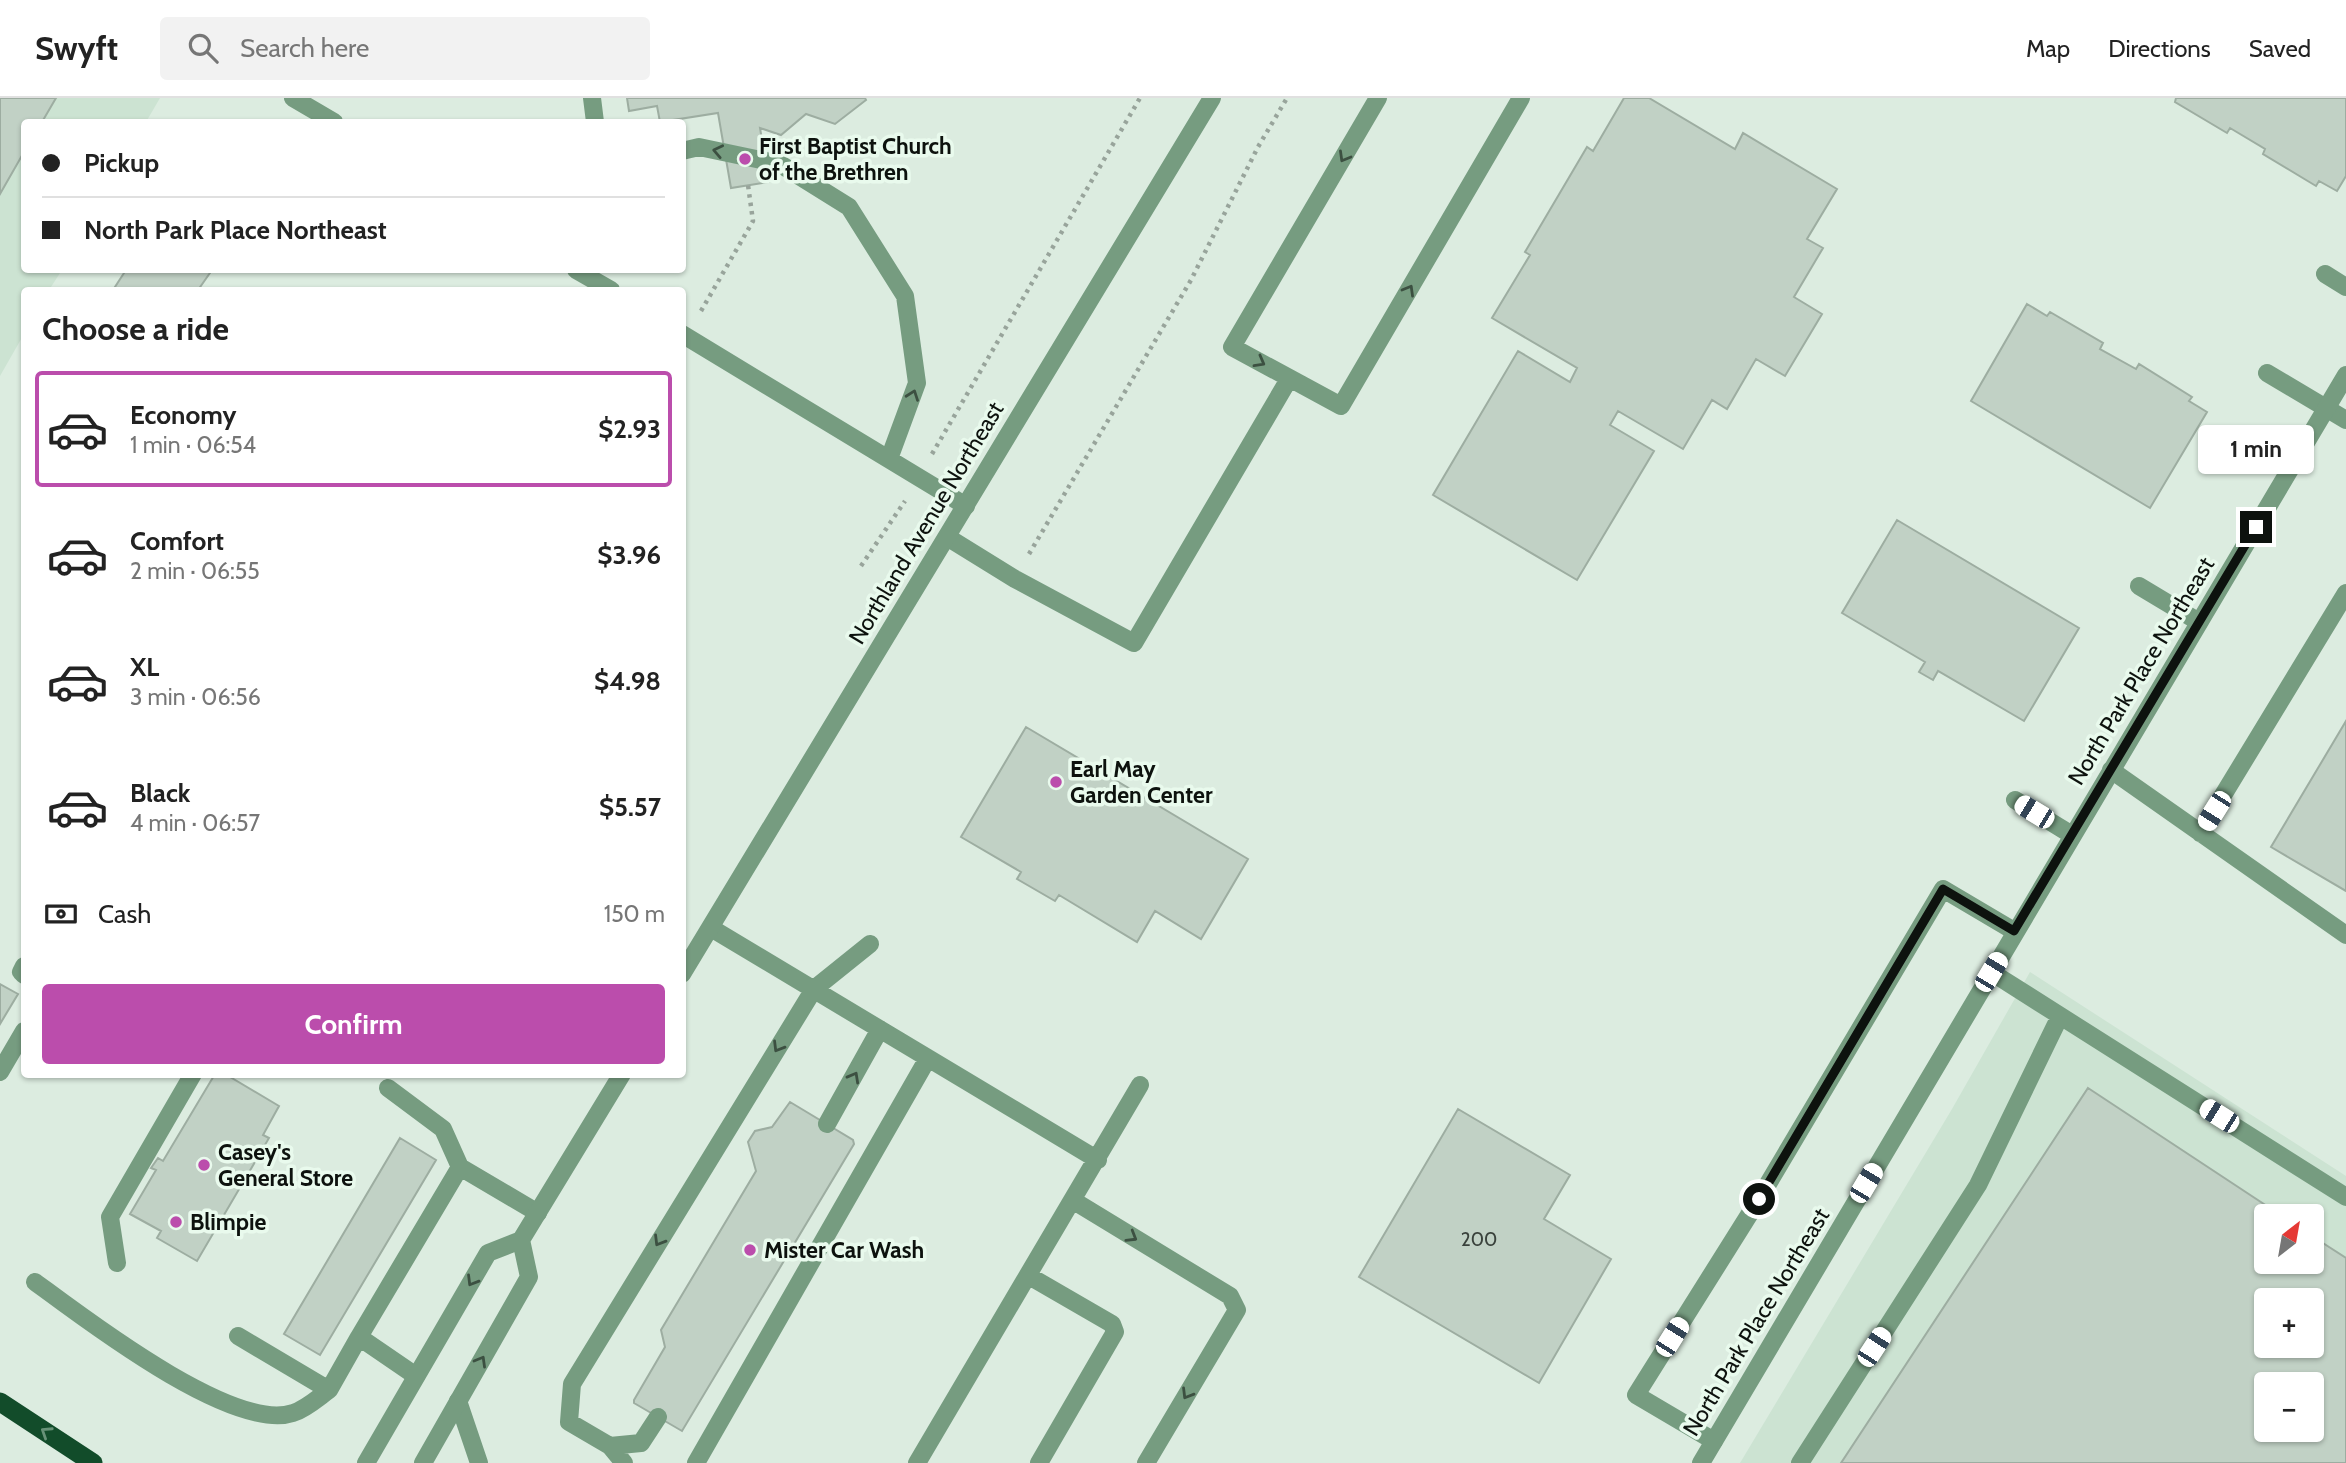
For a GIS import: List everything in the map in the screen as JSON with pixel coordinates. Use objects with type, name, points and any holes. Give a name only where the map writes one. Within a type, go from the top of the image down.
[{"type":"highway","points":[[0,1402],[93,1463]]},
{"type":"street","points":[[293,98],[329,119]]},
{"type":"street","points":[[592,98],[595,119]]},
{"type":"street","name":"Northland Avenue Northeast","points":[[686,967],[1212,98]]},
{"type":"street","points":[[1378,98],[1233,347],[1341,407],[1521,98]]},
{"type":"street","points":[[686,150],[699,147],[780,164],[849,207],[905,296],[917,383],[889,459]]},
{"type":"street","points":[[581,273],[606,287]]},
{"type":"street","points":[[2325,274],[2346,287]]},
{"type":"street","points":[[686,336],[966,506]]},
{"type":"street","points":[[2267,373],[2346,420]]},
{"type":"street","name":"North Park Place Northeast","points":[[1709,1456],[2014,931],[2346,376]]},
{"type":"street","points":[[947,537],[1014,579],[1134,643],[1289,379]]},
{"type":"street","points":[[2139,586],[2199,622]]},
{"type":"street","points":[[2200,833],[2346,593]]},
{"type":"street","points":[[2111,770],[2346,935]]},
{"type":"street","points":[[2015,800],[2072,835]]},
{"type":"street","points":[[1709,1456],[1636,1395],[1759,1199],[1943,889],[2014,931]]},
{"type":"street","points":[[710,928],[1098,1160]]},
{"type":"street","points":[[624,1463],[610,1446],[569,1422],[572,1384],[814,989],[870,944]]},
{"type":"street","points":[[1991,972],[2346,1197]]},
{"type":"street","points":[[1800,1463],[1978,1185],[2060,1016]]},
{"type":"street","points":[[827,1124],[880,1029]]},
{"type":"street","points":[[0,1072],[21,1036]]},
{"type":"street","points":[[696,1463],[928,1058]]},
{"type":"street","points":[[117,1263],[110,1217],[191,1078]]},
{"type":"street","points":[[366,1463],[488,1253],[522,1240],[615,1078]]},
{"type":"street","points":[[922,1461],[1140,1085]]},
{"type":"street","points":[[387,1088],[443,1129],[460,1167],[538,1213]]},
{"type":"street","points":[[35,1282],[152,1364],[228,1405],[261,1413],[293,1413],[330,1390],[460,1167]]},
{"type":"street","points":[[1074,1201],[1230,1296],[1237,1310],[1146,1463]]},
{"type":"street","points":[[423,1463],[529,1277],[522,1240]]},
{"type":"street","points":[[1029,1276],[1112,1324],[1115,1332],[1038,1463]]},
{"type":"street","points":[[238,1336],[330,1390]]},
{"type":"street","points":[[359,1337],[416,1376]]},
{"type":"street","points":[[458,1401],[478,1463]]},
{"type":"street","points":[[610,1446],[640,1444],[658,1418]]},
{"type":"path","points":[[861,566],[919,477],[1140,98]]},
{"type":"path","points":[[1014,579],[1191,280],[1258,147],[1287,98]]},
{"type":"path","points":[[686,333],[753,221],[748,185]]},
{"type":"shaded area","points":[[0,98],[160,98],[148,119],[21,119],[21,273],[60,273],[51,287],[21,287],[21,339],[0,376]]},
{"type":"shaded area","points":[[2030,972],[2346,1176],[2346,1463],[1740,1463],[1952,1109]]},
{"type":"building","points":[[0,98],[56,98],[44,119],[21,119],[21,157],[0,194]]},
{"type":"building","name":"First Baptist Church of the Brethren","points":[[627,98],[866,100],[835,124],[806,114],[781,135],[760,128],[769,182],[731,188],[718,113],[659,119],[657,106],[629,111]]},
{"type":"building","points":[[1624,98],[1649,98],[1735,149],[1743,133],[1837,189],[1807,239],[1823,248],[1794,297],[1822,314],[1785,376],[1756,359],[1727,409],[1712,400],[1683,449],[1618,411],[1610,425],[1654,451],[1577,580],[1433,495],[1518,351],[1570,382],[1577,368],[1492,318],[1530,255],[1525,252],[1587,147],[1593,151]]},
{"type":"building","points":[[2176,98],[2346,98],[2346,176],[2337,191],[2319,181],[2316,186],[2263,154],[2265,149],[2230,128],[2227,133],[2175,102]]},
{"type":"building","points":[[124,273],[210,273],[200,287],[115,287]]},
{"type":"building","points":[[2027,304],[2047,316],[2050,312],[2103,343],[2100,349],[2136,369],[2139,364],[2192,397],[2189,401],[2207,412],[2150,508],[1971,401]]},
{"type":"building","points":[[1897,520],[2079,628],[2024,721],[1938,671],[1933,680],[1919,672],[1925,662],[1842,613]]},
{"type":"building","points":[[2346,721],[2346,891],[2271,847]]},
{"type":"building","name":"Earl May Garden Center","points":[[1026,727],[1248,859],[1201,939],[1155,911],[1137,942],[1059,895],[1055,901],[1017,879],[1021,872],[961,837]]},
{"type":"building","points":[[0,984],[18,994],[0,1024]]},
{"type":"building","name":"Casey's General Store","points":[[213,1078],[232,1078],[279,1106],[263,1135],[269,1138],[197,1261],[157,1238],[161,1231],[130,1214],[156,1170],[151,1168],[158,1158],[163,1161]]},
{"type":"building","points":[[2088,1088],[2264,1204],[2254,1204],[2254,1274],[2324,1274],[2324,1244],[2346,1258],[2346,1463],[1841,1463]]},
{"type":"building","name":"Mister Car Wash","points":[[790,1102],[853,1140],[854,1144],[682,1431],[634,1403],[634,1400],[665,1347],[661,1330],[756,1171],[748,1142],[755,1131],[772,1127]]},
{"type":"building","points":[[1458,1109],[1570,1175],[1544,1219],[1611,1259],[1539,1383],[1359,1277]]},
{"type":"building","name":"Casey's General Store","points":[[400,1138],[436,1160],[320,1355],[284,1334]]},
{"type":"place","name":"First Baptist Church of the Brethren","points":[[745,159]]},
{"type":"place","name":"Earl May Garden Center","points":[[1056,782]]},
{"type":"place","name":"Casey's General Store","points":[[204,1165]]},
{"type":"place","name":"Blimpie","points":[[176,1222]]},
{"type":"place","name":"Mister Car Wash","points":[[750,1250]]},
{"type":"route","points":[[1759,1199],[1943,889],[2014,931],[2256,527]]}]
